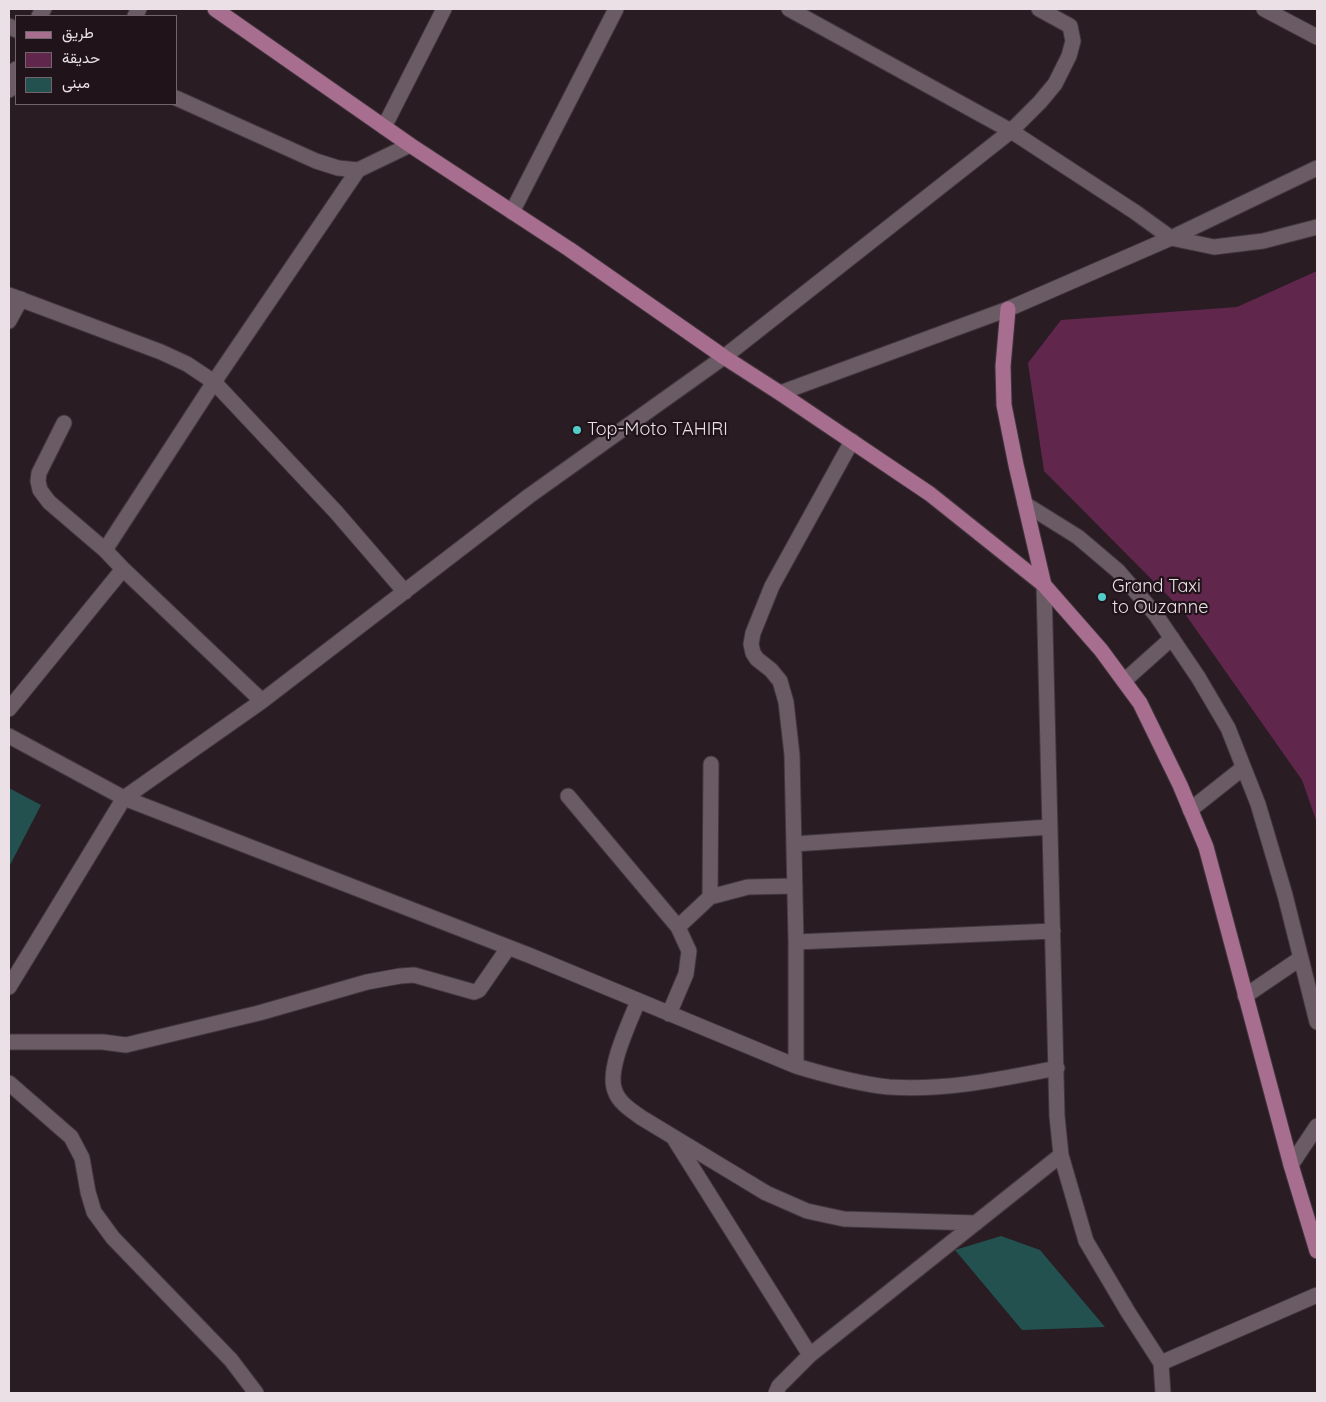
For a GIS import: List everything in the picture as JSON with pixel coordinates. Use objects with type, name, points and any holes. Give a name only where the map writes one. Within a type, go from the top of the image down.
[{"type":"main road","points":[[215,9],[410,145],[569,249],[724,357],[930,494],[1044,585],[1101,650],[1140,704],[1180,785],[1206,847],[1291,1165],[1317,1251]]},
{"type":"main road","points":[[1008,309],[1003,366],[1004,405],[1044,585]]},
{"type":"street","points":[[384,127],[444,9]]},
{"type":"street","points":[[512,212],[616,9]]},
{"type":"street","points":[[789,9],[1011,131],[1135,212],[1171,238],[1214,247],[1262,241],[1317,227]]},
{"type":"street","points":[[9,987],[124,798],[262,701],[529,496],[724,357],[1011,131],[1055,84],[1069,56],[1073,40],[1070,26],[1038,9]]},
{"type":"street","points":[[1264,9],[1317,38]]},
{"type":"street","points":[[9,90],[15,72]]},
{"type":"street","points":[[178,99],[316,160],[338,168],[358,170]]},
{"type":"street","points":[[105,550],[214,382],[358,170],[410,145]]},
{"type":"street","points":[[780,393],[1008,309],[1171,238],[1317,168]]},
{"type":"street","points":[[9,322],[15,297],[161,352],[187,364],[214,382],[336,512],[405,592]]},
{"type":"street","points":[[64,423],[39,472],[40,490],[49,502],[105,550],[123,570],[262,701]]},
{"type":"street","points":[[796,1066],[796,942],[792,756],[784,692],[780,681],[771,670],[756,659],[751,644],[752,633],[772,586],[852,441]]},
{"type":"street","points":[[1025,504],[1078,537],[1118,571],[1156,615],[1198,677],[1228,728],[1258,804],[1285,895],[1317,1022]]},
{"type":"street","points":[[9,709],[123,570]]},
{"type":"street","points":[[1044,585],[1058,1116],[1061,1155],[1086,1241],[1161,1363],[1163,1393]]},
{"type":"street","points":[[1124,681],[1172,638]]},
{"type":"street","points":[[9,736],[124,798],[508,948],[796,1066],[836,1077],[889,1087],[937,1087],[976,1084],[1057,1068]]},
{"type":"street","points":[[710,898],[711,764]]},
{"type":"street","points":[[1190,810],[1243,768]]},
{"type":"street","points":[[568,796],[678,927],[689,950],[686,974],[669,1014]]},
{"type":"street","points":[[794,844],[1050,827]]},
{"type":"street","points":[[678,927],[710,898],[748,887],[795,886]]},
{"type":"street","points":[[796,942],[1053,931]]},
{"type":"street","points":[[9,1042],[103,1042],[126,1044],[259,1013],[367,982],[400,976],[414,975],[474,992],[479,990],[508,948]]},
{"type":"street","points":[[1246,996],[1301,958]]},
{"type":"street","points":[[638,1001],[614,1064],[612,1079],[615,1091],[625,1105],[642,1118],[766,1193],[807,1212],[844,1219],[976,1223]]},
{"type":"street","points":[[9,1083],[71,1137],[82,1158],[88,1192],[94,1212],[126,1252],[232,1360],[256,1393]]},
{"type":"street","points":[[1291,1165],[1317,1126]]},
{"type":"street","points":[[674,1137],[810,1355]]},
{"type":"street","points":[[776,1393],[779,1386],[810,1355],[1061,1155]]},
{"type":"street","points":[[1161,1363],[1317,1295]]},
{"type":"green space","points":[[1317,271],[1317,823],[1302,780],[1183,611],[1044,471],[1028,363],[1061,320],[1237,307]]},
{"type":"building","points":[[9,788],[41,805],[9,867]]},
{"type":"building","points":[[1001,1236],[1040,1250],[1105,1327],[1022,1330],[955,1250]]},
{"type":"place","name":"Top-Moto TAHIRI","points":[[577,430]]},
{"type":"place","name":"Grand Taxi to Ouzanne","points":[[1102,597]]}]
